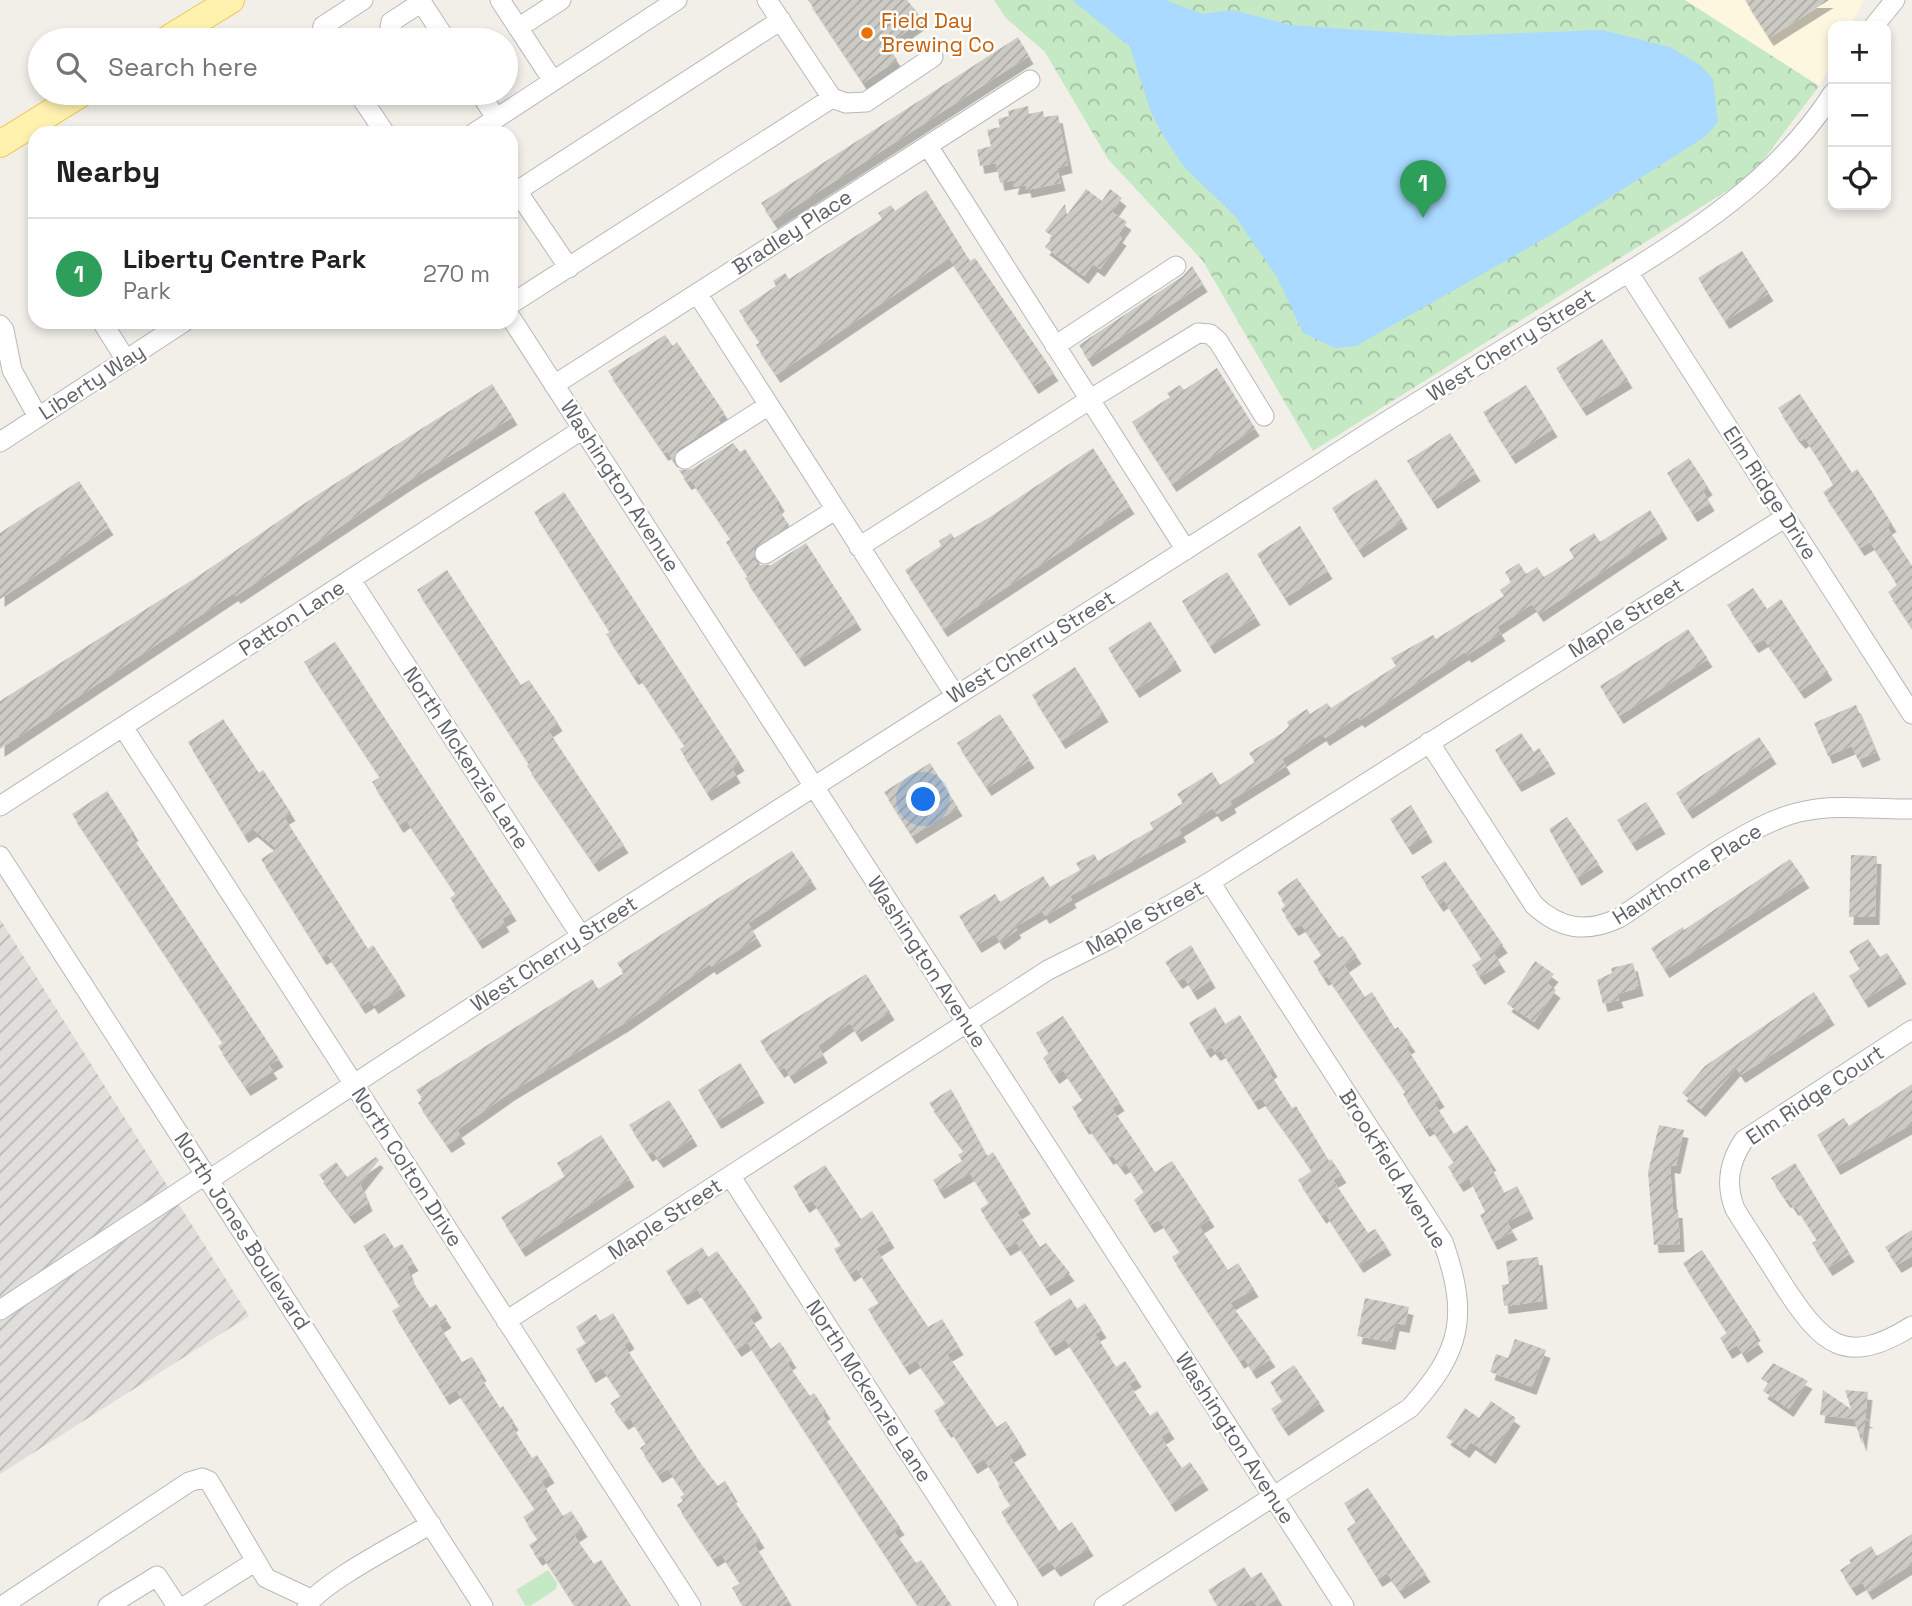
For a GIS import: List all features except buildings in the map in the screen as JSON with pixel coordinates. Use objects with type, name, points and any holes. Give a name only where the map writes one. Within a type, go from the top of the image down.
[{"type":"main road","points":[[186,28],[231,0]]},
{"type":"main road","points":[[29,126],[63,105]]},
{"type":"main road","points":[[0,144],[28,127]]},
{"type":"street","points":[[323,28],[363,0]]},
{"type":"street","points":[[500,0],[553,81]]},
{"type":"street","points":[[518,28],[561,0]]},
{"type":"street","points":[[518,104],[677,0]]},
{"type":"street","points":[[768,0],[832,97],[846,103],[866,102],[933,57]]},
{"type":"street","points":[[1878,21],[1895,0]]},
{"type":"street","points":[[390,28],[391,22],[421,1],[438,28]]},
{"type":"street","points":[[518,190],[781,20]]},
{"type":"street","name":"Bradley Place","points":[[554,384],[1030,80]]},
{"type":"street","points":[[518,300],[832,97]]},
{"type":"street","name":"West Cherry Street","points":[[0,1310],[354,1085],[813,785],[1628,272],[1728,205],[1770,170],[1805,133],[1828,100]]},
{"type":"street","points":[[366,105],[380,126]]},
{"type":"street","points":[[488,105],[496,118]]},
{"type":"street","points":[[484,126],[516,105]]},
{"type":"street","points":[[928,145],[1186,550]]},
{"type":"street","points":[[518,192],[569,268]]},
{"type":"street","points":[[1055,346],[1176,266]]},
{"type":"street","name":"Elm Ridge Drive","points":[[1628,272],[1912,714]]},
{"type":"street","points":[[697,293],[955,695]]},
{"type":"street","points":[[0,325],[4,330],[12,370],[38,417]]},
{"type":"street","points":[[106,329],[126,360]]},
{"type":"street","name":"Liberty Way","points":[[0,442],[173,329]]},
{"type":"street","name":"Washington Avenue","points":[[518,329],[1344,1606]]},
{"type":"street","points":[[859,547],[1189,337],[1210,334],[1264,416]]},
{"type":"street","points":[[685,459],[769,405]]},
{"type":"street","name":"Patton Lane","points":[[0,806],[583,429]]},
{"type":"street","points":[[765,554],[835,510]]},
{"type":"street","name":"Maple Street","points":[[506,1321],[1048,970],[1112,938],[1210,882],[1786,517]]},
{"type":"street","name":"North Mckenzie Lane","points":[[351,580],[581,936]]},
{"type":"street","name":"North Colton Drive","points":[[123,727],[691,1606]]},
{"type":"street","name":"Hawthorne Place","points":[[1429,742],[1534,905],[1548,918],[1565,926],[1599,927],[1619,918],[1747,834],[1786,815],[1807,810],[1912,809]]},
{"type":"street","name":"North Jones Boulevard","points":[[0,856],[483,1606]]},
{"type":"street","name":"Brookfield Avenue","points":[[1104,1606],[1410,1408],[1438,1377],[1452,1347],[1460,1311],[1456,1279],[1443,1242],[1210,882]]},
{"type":"street","name":"Elm Ridge Court","points":[[1912,1030],[1744,1140],[1730,1171],[1729,1194],[1735,1209],[1805,1318],[1820,1335],[1848,1347],[1869,1347],[1912,1326]]},
{"type":"street","name":"North Mckenzie Lane","points":[[731,1177],[1008,1606]]},
{"type":"street","points":[[2,1606],[189,1482],[202,1478],[209,1481],[265,1578],[309,1603],[431,1524]]},
{"type":"street","points":[[185,1606],[256,1561]]},
{"type":"street","points":[[108,1606],[157,1576],[177,1606]]},
{"type":"shaded area","points":[[1685,0],[1864,0],[1853,21],[1828,21],[1828,69],[1819,86]]},
{"type":"shaded area","points":[[0,919],[249,1316],[0,1474]]},
{"type":"green space","points":[[994,0],[1685,0],[1819,86],[1752,175],[1313,451],[1203,261],[1108,159],[1045,52],[1005,17]]},
{"type":"green space","points":[[548,1570],[557,1583],[556,1589],[530,1606],[525,1605],[516,1590]]},
{"type":"water","points":[[1072,0],[1165,0],[1203,14],[1232,10],[1290,25],[1448,36],[1602,30],[1670,47],[1700,65],[1713,79],[1718,122],[1706,136],[1556,232],[1356,346],[1335,348],[1303,333],[1277,277],[1235,216],[1184,167],[1150,110],[1130,47]]},
{"type":"place","name":"Field Day Brewing Co","points":[[867,33]]},
{"type":"place","name":"Liberty Centre Park","points":[[1423,218]]}]
